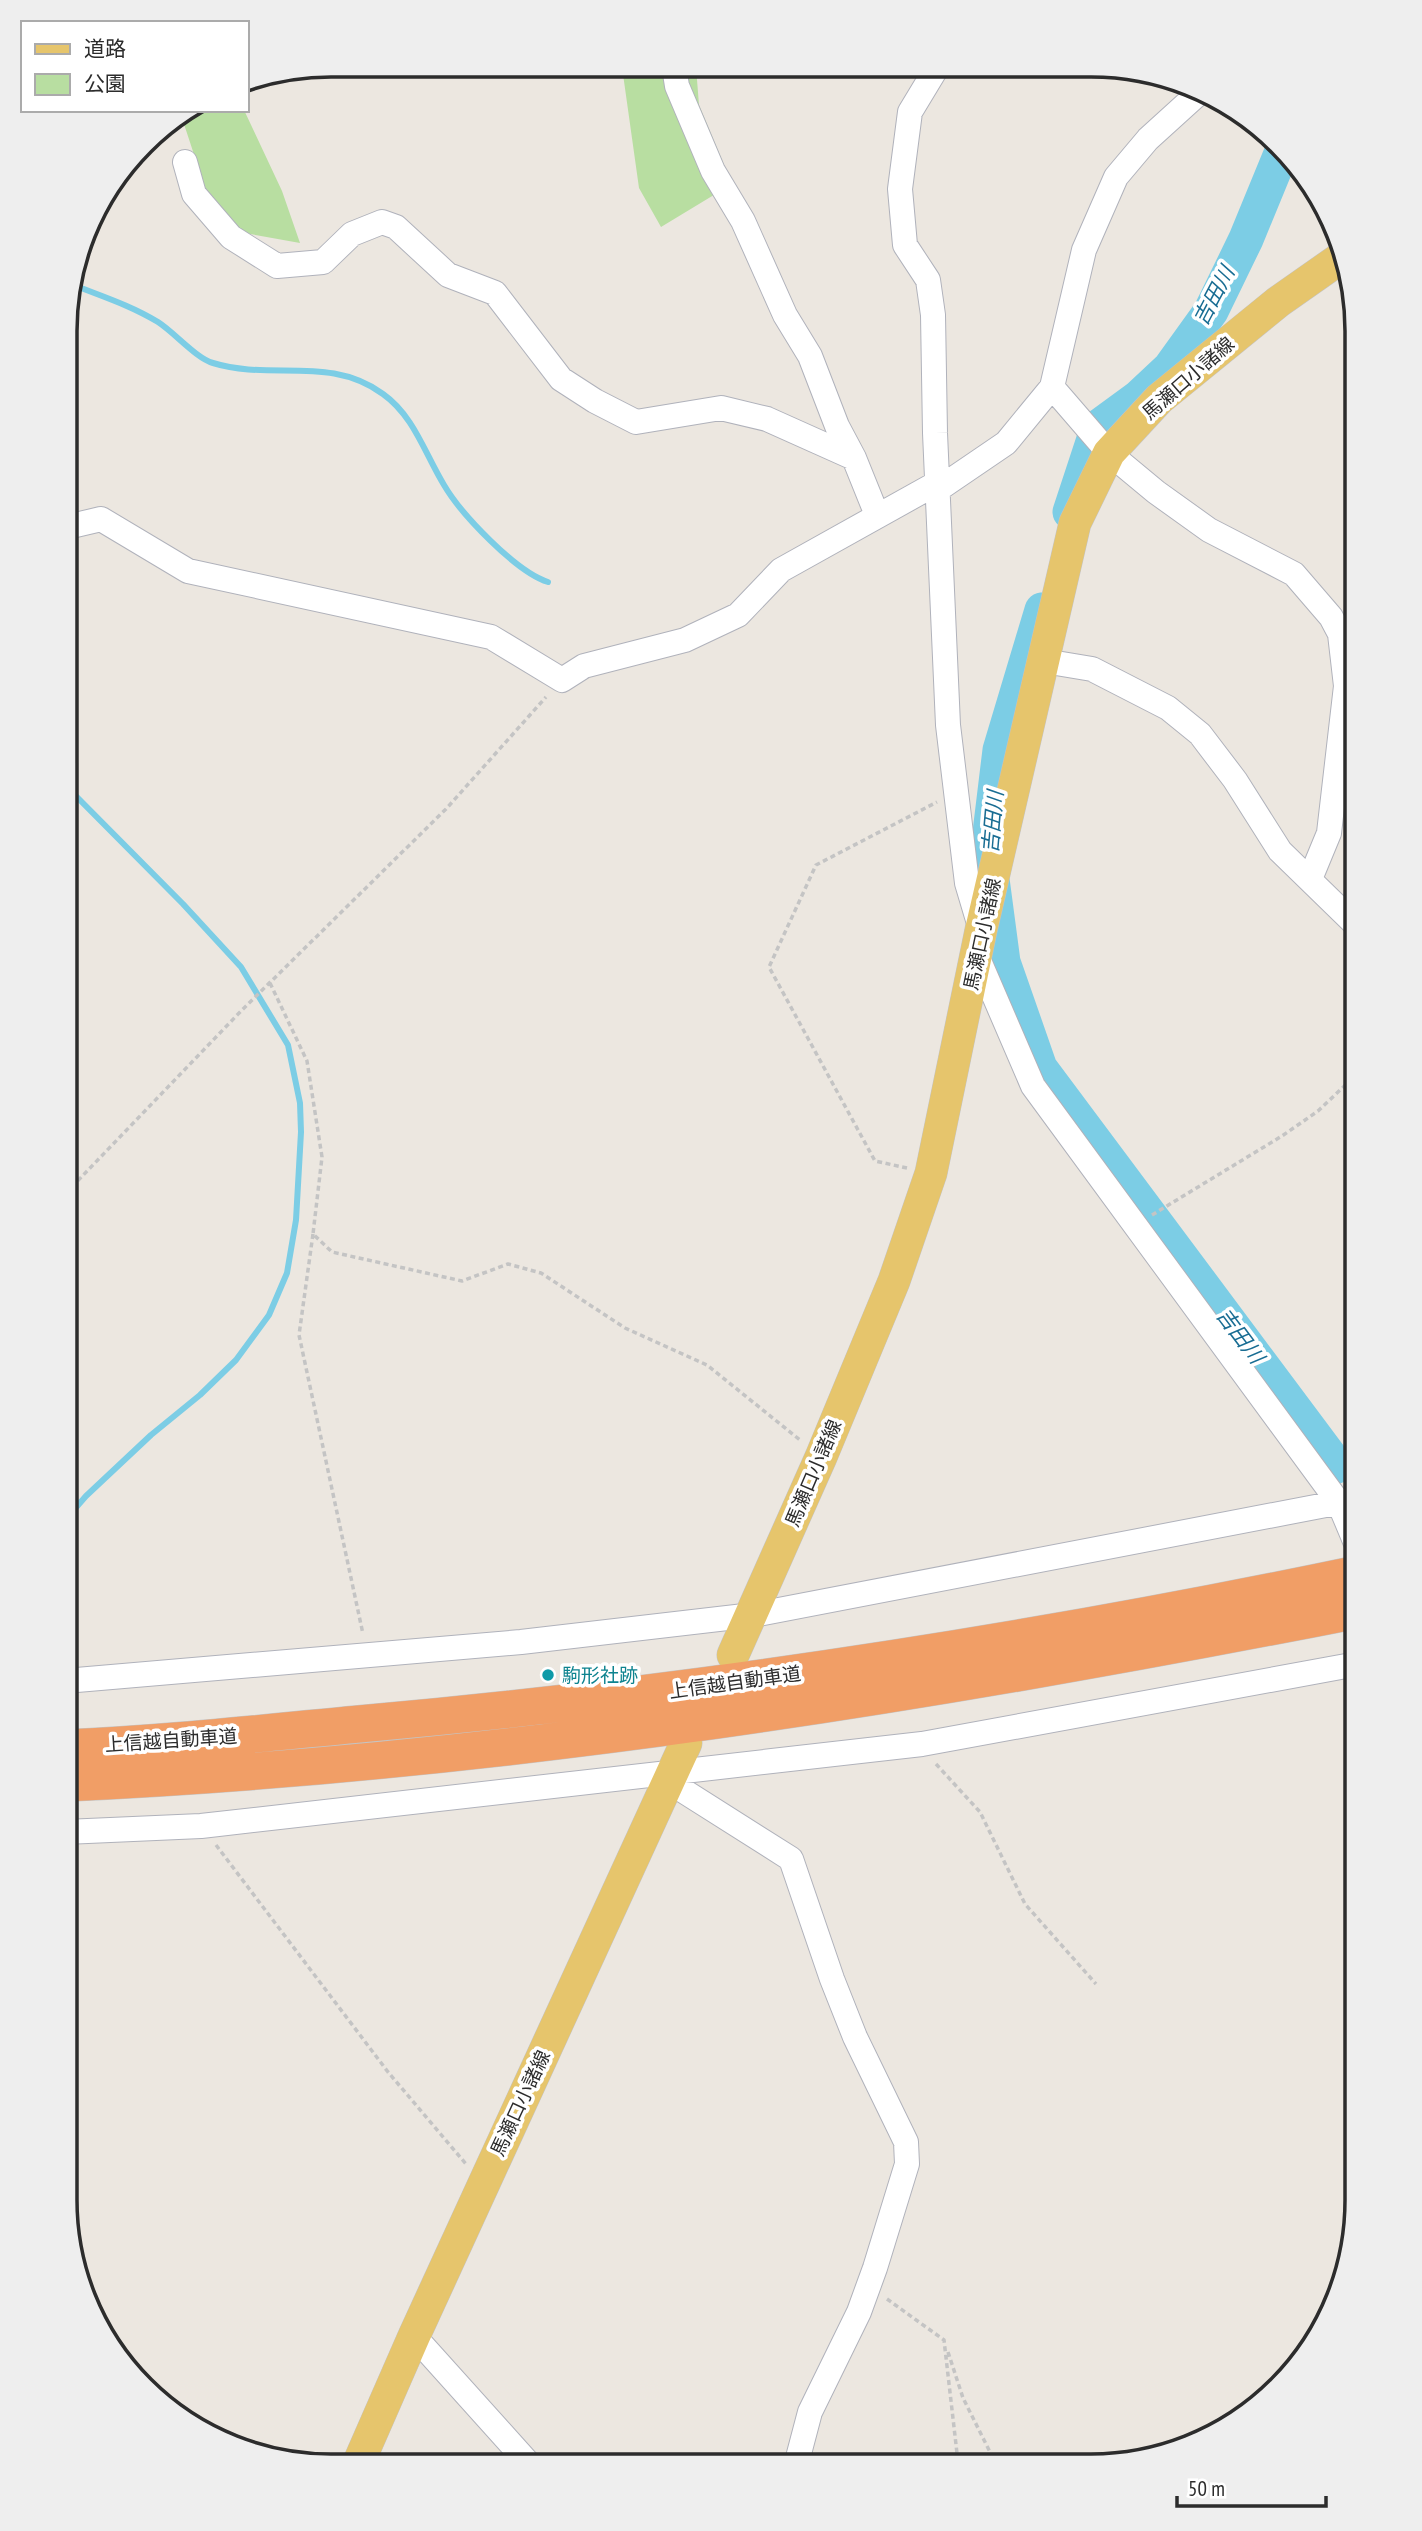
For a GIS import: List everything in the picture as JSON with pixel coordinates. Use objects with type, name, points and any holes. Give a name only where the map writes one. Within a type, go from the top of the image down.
[{"type":"highway","name":"上信越自動車道","points":[[77,1747],[420,1719],[734,1683],[1028,1637],[1345,1560]]},
{"type":"highway","name":"上信越自動車道","points":[[77,1782],[417,1756],[726,1719],[1029,1672],[1345,1611]]},
{"type":"main road","name":"馬瀬口小諸線","points":[[733,1656],[821,1457],[894,1281],[931,1173],[979,943],[1075,523],[1109,453],[1159,399],[1278,302],[1335,262]]},
{"type":"main road","name":"馬瀬口小諸線","points":[[362,2454],[686,1742]]},
{"type":"street","points":[[676,77],[713,171],[743,221],[785,316],[810,356],[837,426],[854,458],[877,515]]},
{"type":"street","points":[[931,77],[910,113],[900,189],[905,245],[928,279],[933,316],[937,487],[948,725],[967,883],[979,943],[1033,1086],[1135,1225],[1345,1497]]},
{"type":"street","points":[[77,525],[101,519],[188,571],[491,637],[562,680],[584,666],[685,640],[738,615],[780,570],[877,515],[937,487],[1006,443],[1052,387],[1084,250],[1116,177],[1148,139],[1193,98]]},
{"type":"street","points":[[185,162],[194,194],[231,237],[277,266],[323,262],[352,234],[382,222],[397,227],[448,275],[495,293],[561,379],[595,401],[636,422],[721,408],[767,419],[854,458]]},
{"type":"street","points":[[1052,387],[1109,453],[1156,492],[1209,530],[1294,574],[1331,617],[1340,634],[1345,677]]},
{"type":"street","points":[[1044,661],[1092,669],[1168,708],[1199,734],[1235,780],[1280,851],[1345,914]]},
{"type":"street","points":[[1310,879],[1329,833],[1345,695]]},
{"type":"street","points":[[77,1680],[521,1642],[753,1615],[1345,1502]]},
{"type":"street","points":[[77,1831],[201,1826],[671,1776],[922,1744],[1345,1666]]},
{"type":"street","points":[[671,1776],[791,1859],[832,1979],[906,2143],[907,2164],[868,2286],[859,2312],[810,2412],[799,2454]]},
{"type":"street","points":[[414,2336],[520,2454]]},
{"type":"path","points":[[77,1183],[270,983],[446,809],[520,723],[562,680]]},
{"type":"path","points":[[931,1173],[875,1161],[769,967],[816,865],[955,793]]},
{"type":"path","points":[[270,983],[307,1061],[322,1157],[299,1335],[368,1655]]},
{"type":"path","points":[[1135,1225],[1282,1136],[1318,1111],[1345,1085]]},
{"type":"path","points":[[313,1234],[332,1252],[462,1281],[508,1264],[541,1273],[625,1328],[708,1365],[821,1457]]},
{"type":"path","points":[[922,1744],[938,1767],[980,1812],[1025,1905],[1096,1984]]},
{"type":"path","points":[[201,1826],[388,2072],[483,2184]]},
{"type":"path","points":[[868,2286],[944,2340],[963,2398],[991,2454]]},
{"type":"path","points":[[944,2340],[957,2454]]},
{"type":"green space","points":[[623,77],[697,77],[699,105],[732,184],[661,227],[639,188]]},
{"type":"green space","points":[[202,112],[245,112],[282,191],[300,243],[245,233],[210,203],[184,124]]},
{"type":"waterway","name":"吉田川","points":[[1070,512],[1098,427],[1139,397],[1170,368],[1211,311],[1246,239],[1279,159]]},
{"type":"waterway","points":[[81,288],[147,316],[213,363],[235,368],[342,375],[363,382],[383,394],[411,424],[444,485],[463,511],[506,555],[548,582]]},
{"type":"waterway","name":"吉田川","points":[[1042,610],[1000,750],[988,849],[1003,962],[1040,1068],[1337,1466]]},
{"type":"waterway","points":[[77,797],[241,967],[288,1045],[300,1103],[301,1132],[296,1220],[287,1273],[269,1315],[236,1360],[200,1395],[151,1435],[77,1506]]},
{"type":"place","name":"駒形社跡","points":[[548,1675]]}]
